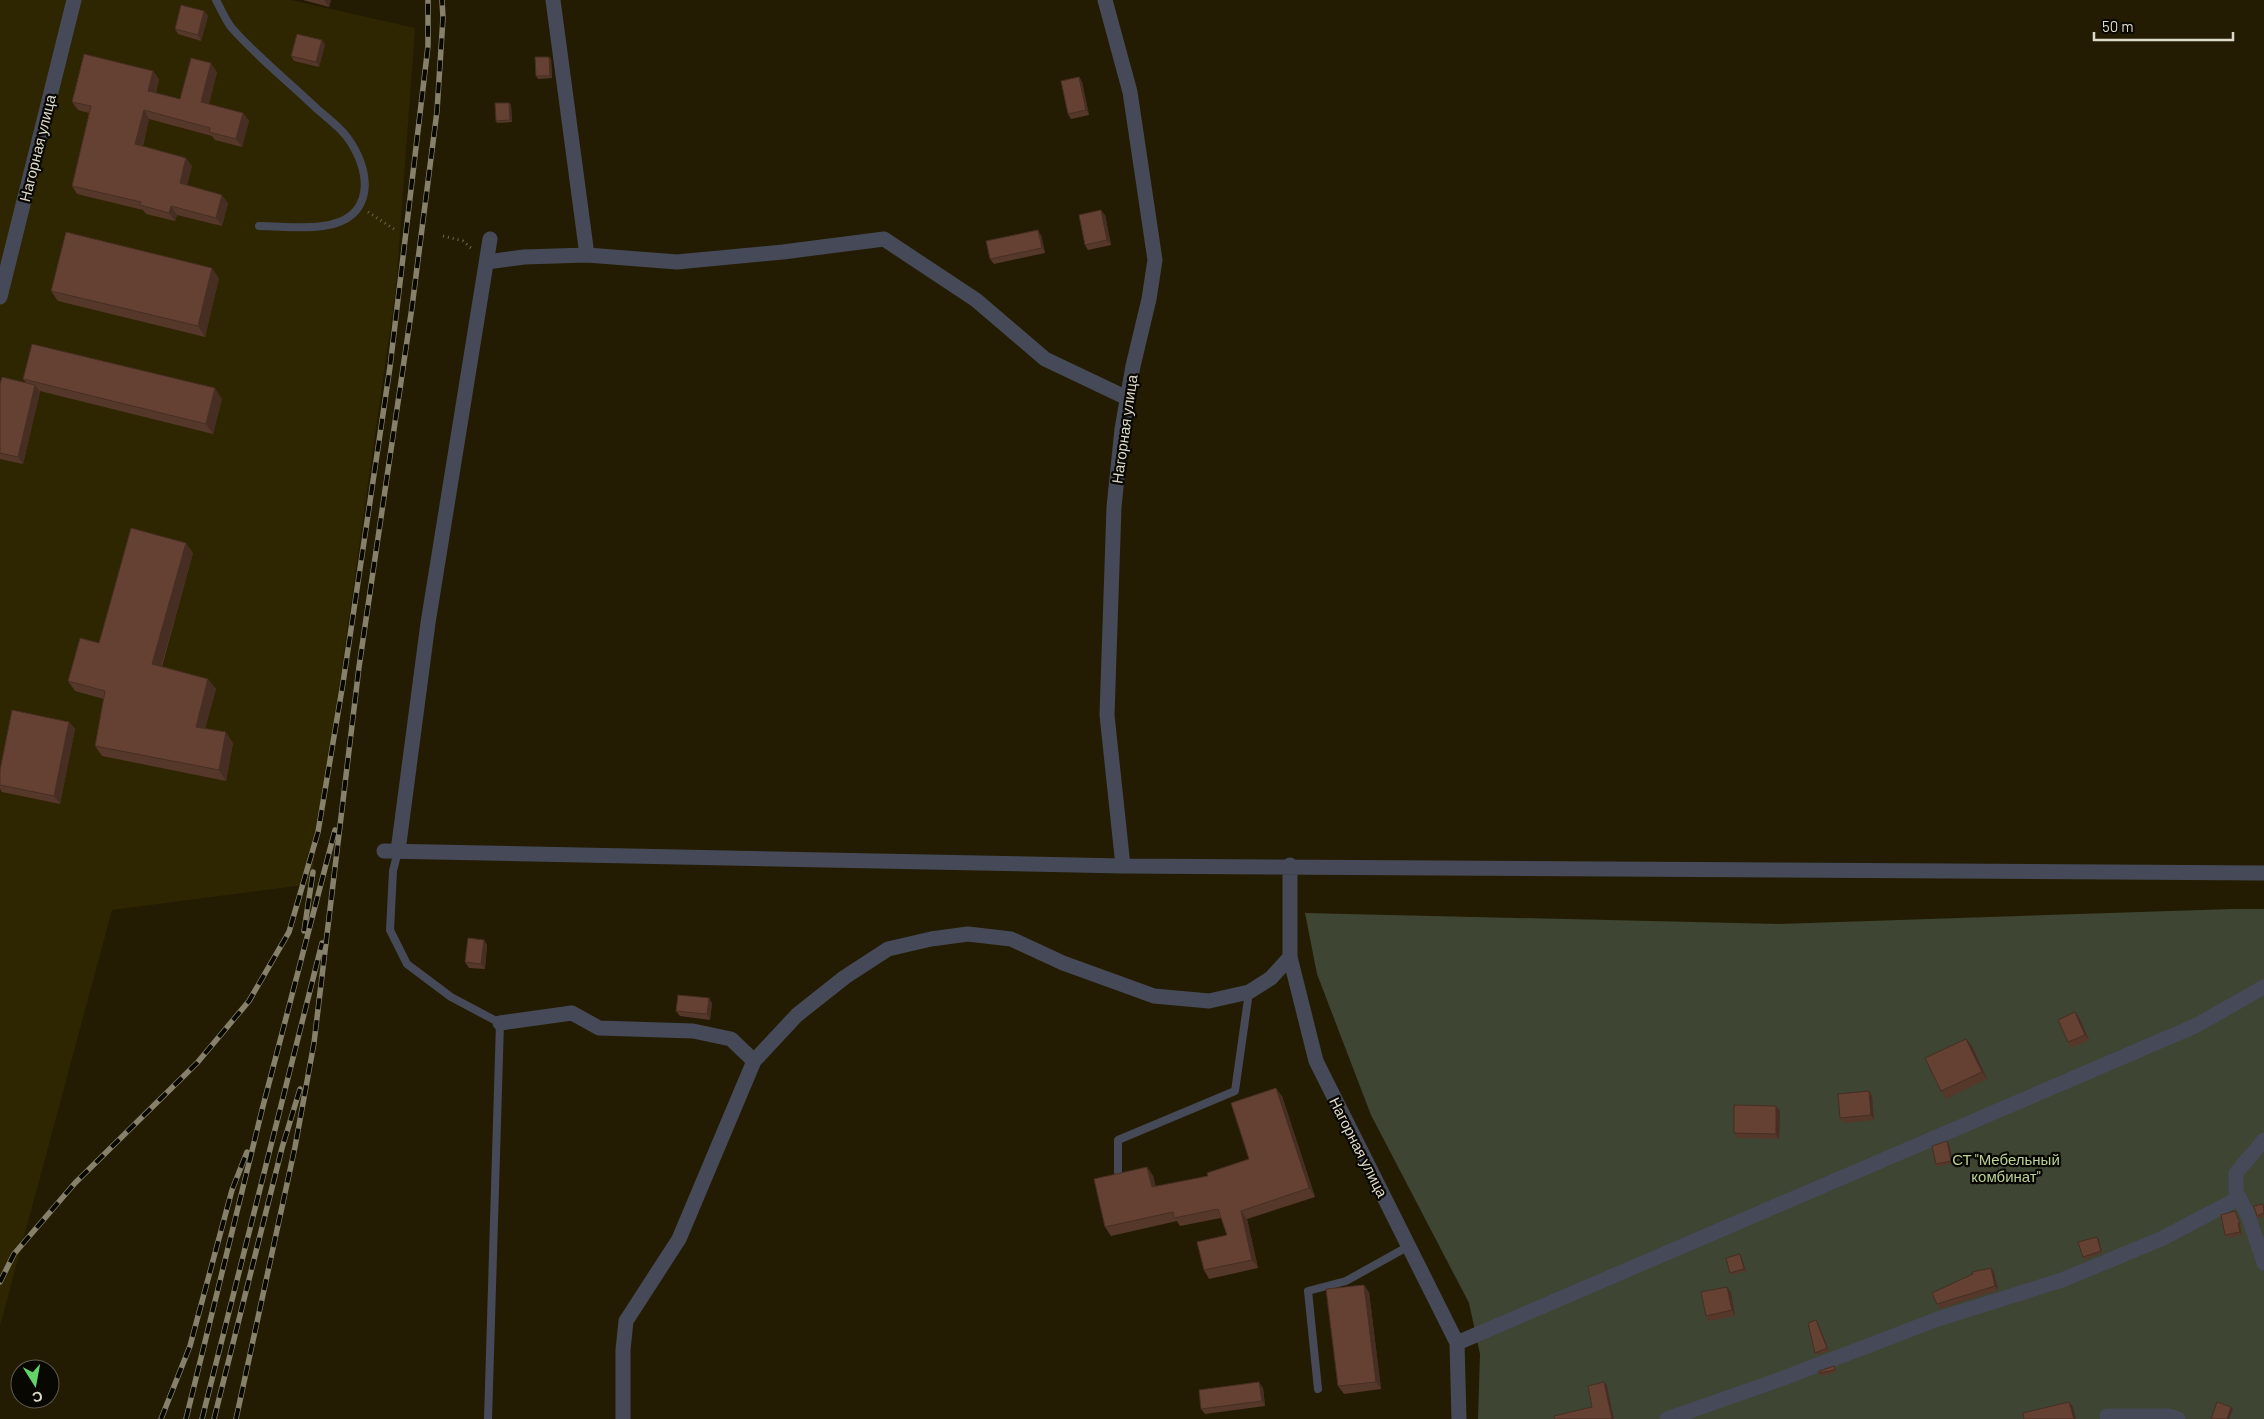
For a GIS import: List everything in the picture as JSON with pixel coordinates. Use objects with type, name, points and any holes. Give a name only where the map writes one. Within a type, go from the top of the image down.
[{"type":"street","name":"Нагорная улица","points":[[0,297],[74,0]]},
{"type":"street","points":[[554,0],[587,255]]},
{"type":"street","name":"Нагорная улица","points":[[1105,0],[1130,92],[1155,260],[1149,299],[1141,327],[1127,398],[1114,507],[1107,716],[1123,866]]},
{"type":"street","points":[[490,239],[391,851],[1123,866],[1290,865],[2264,873]]},
{"type":"street","points":[[487,262],[524,257],[587,255],[677,262],[783,252],[884,239],[976,300],[1045,359],[1127,398]]},
{"type":"street","name":"Нагорная улица","points":[[1290,865],[1290,957],[1316,1061],[1457,1343],[1459,1419]]},
{"type":"street","points":[[624,1419],[623,1350],[626,1321],[679,1239],[754,1061],[797,1015],[845,977],[888,949],[931,939],[968,934],[1011,939],[1063,963],[1154,996],[1209,1001],[1249,992],[1271,978],[1290,957]]},
{"type":"street","points":[[1457,1343],[2194,1026],[2264,987]]},
{"type":"street","points":[[500,1023],[572,1013],[599,1028],[693,1032],[731,1039],[754,1061]]},
{"type":"street","points":[[2264,1140],[2236,1173],[2236,1192],[2248,1215],[2264,1263]]},
{"type":"street","points":[[1667,1419],[1782,1379],[1938,1319],[2062,1280],[2161,1239],[2239,1198]]},
{"type":"street","points":[[2107,1416],[2168,1416],[2178,1419]]},
{"type":"lane","points":[[216,0],[230,25],[346,136],[364,170],[365,194],[359,207],[354,213],[340,221],[324,226],[259,226]]},
{"type":"lane","points":[[391,851],[393,871],[390,930],[407,964],[451,997],[500,1023],[488,1419]]},
{"type":"lane","points":[[1118,1172],[1118,1140],[1234,1091],[1249,992]]},
{"type":"lane","points":[[1318,1389],[1308,1291],[1346,1281],[1408,1246]]},
{"type":"path","points":[[359,207],[394,229]]},
{"type":"path","points":[[443,236],[463,241],[487,262]]},
{"type":"shaded area","points":[[0,0],[291,0],[415,28],[396,288],[311,884],[112,910],[0,1326]]},
{"type":"green space","name":"СТ \"Мебельный комбинат\"","points":[[2264,909],[2264,1419],[1478,1419],[1480,1354],[1469,1303],[1371,1115],[1317,974],[1305,913],[1779,924]]},
{"type":"building","points":[[181,5],[204,11],[198,35],[175,29]]},
{"type":"building","points":[[297,34],[322,40],[316,62],[291,56]]},
{"type":"building","points":[[84,54],[153,71],[148,91],[180,99],[191,58],[211,63],[201,102],[243,113],[236,139],[209,132],[210,128],[144,110],[135,144],[186,158],[180,183],[222,195],[216,218],[171,206],[169,213],[140,205],[141,202],[72,186],[91,106],[72,102]]},
{"type":"building","points":[[535,57],[549,57],[550,76],[536,76]]},
{"type":"building","points":[[1079,77],[1086,110],[1068,114],[1061,81]]},
{"type":"building","points":[[495,103],[509,103],[510,120],[496,121]]},
{"type":"building","points":[[1101,210],[1107,240],[1085,245],[1079,215]]},
{"type":"building","points":[[1038,230],[1042,248],[990,259],[986,241]]},
{"type":"building","points":[[66,232],[212,268],[198,326],[51,291]]},
{"type":"building","points":[[32,344],[215,388],[206,424],[23,379]]},
{"type":"building","points":[[2,377],[35,385],[18,457],[0,453],[0,384]]},
{"type":"building","points":[[131,528],[186,543],[152,664],[208,679],[196,727],[226,732],[219,770],[95,746],[105,691],[68,681],[80,638],[99,643]]},
{"type":"building","points":[[12,710],[69,722],[54,796],[0,785],[0,770]]},
{"type":"building","points":[[468,938],[484,940],[481,964],[465,962]]},
{"type":"building","points":[[678,995],[709,998],[707,1014],[676,1011]]},
{"type":"building","points":[[2075,1012],[2085,1035],[2068,1042],[2058,1020]]},
{"type":"building","points":[[1966,1039],[1982,1072],[1941,1091],[1925,1058]]},
{"type":"building","points":[[1276,1088],[1309,1188],[1241,1211],[1252,1260],[1204,1270],[1197,1242],[1227,1235],[1218,1209],[1174,1218],[1173,1212],[1105,1227],[1094,1179],[1147,1167],[1152,1187],[1208,1176],[1207,1173],[1249,1159],[1231,1103]]},
{"type":"building","points":[[1869,1091],[1871,1115],[1840,1118],[1838,1094]]},
{"type":"building","points":[[1734,1105],[1776,1106],[1776,1134],[1734,1133]]},
{"type":"building","points":[[1947,1141],[1951,1161],[1936,1164],[1932,1146]]},
{"type":"building","points":[[2263,1204],[2264,1213],[2257,1216],[2254,1206]]},
{"type":"building","points":[[2235,1211],[2240,1223],[2238,1223],[2240,1232],[2225,1235],[2221,1215]]},
{"type":"building","points":[[2097,1237],[2101,1251],[2083,1257],[2078,1242]]},
{"type":"building","points":[[1740,1254],[1744,1269],[1730,1273],[1726,1258]]},
{"type":"building","points":[[1991,1268],[1995,1286],[1937,1304],[1932,1293],[1973,1274],[1972,1272]]},
{"type":"building","points":[[1364,1285],[1376,1382],[1338,1386],[1326,1289]]},
{"type":"building","points":[[1727,1287],[1732,1310],[1706,1316],[1701,1292]]},
{"type":"building","points":[[1816,1320],[1827,1348],[1815,1353],[1808,1323]]},
{"type":"building","points":[[1834,1366],[1835,1370],[1819,1373],[1819,1371]]},
{"type":"building","points":[[1259,1382],[1262,1401],[1201,1409],[1199,1390]]},
{"type":"building","points":[[1604,1382],[1612,1419],[1555,1419],[1554,1416],[1592,1407],[1588,1386]]},
{"type":"building","points":[[2069,1402],[2074,1419],[2024,1419],[2023,1413]]},
{"type":"building","points":[[2217,1402],[2231,1407],[2227,1419],[2211,1419]]},
{"type":"railway","points":[[0,1282],[14,1254],[75,1183],[197,1063],[249,1001],[289,932],[318,832],[343,683],[390,367],[428,46],[428,0]]},
{"type":"railway","points":[[236,1419],[295,1147],[314,1043],[359,667],[412,307],[437,111],[443,18],[442,0]]},
{"type":"railway","points":[[186,1419],[262,1110],[335,830]]},
{"type":"railway","points":[[304,931],[313,872]]},
{"type":"railway","points":[[202,1419],[322,943]]},
{"type":"railway","points":[[214,1419],[282,1148],[300,1089]]},
{"type":"railway","points":[[161,1419],[190,1346],[232,1190],[247,1152]]}]
